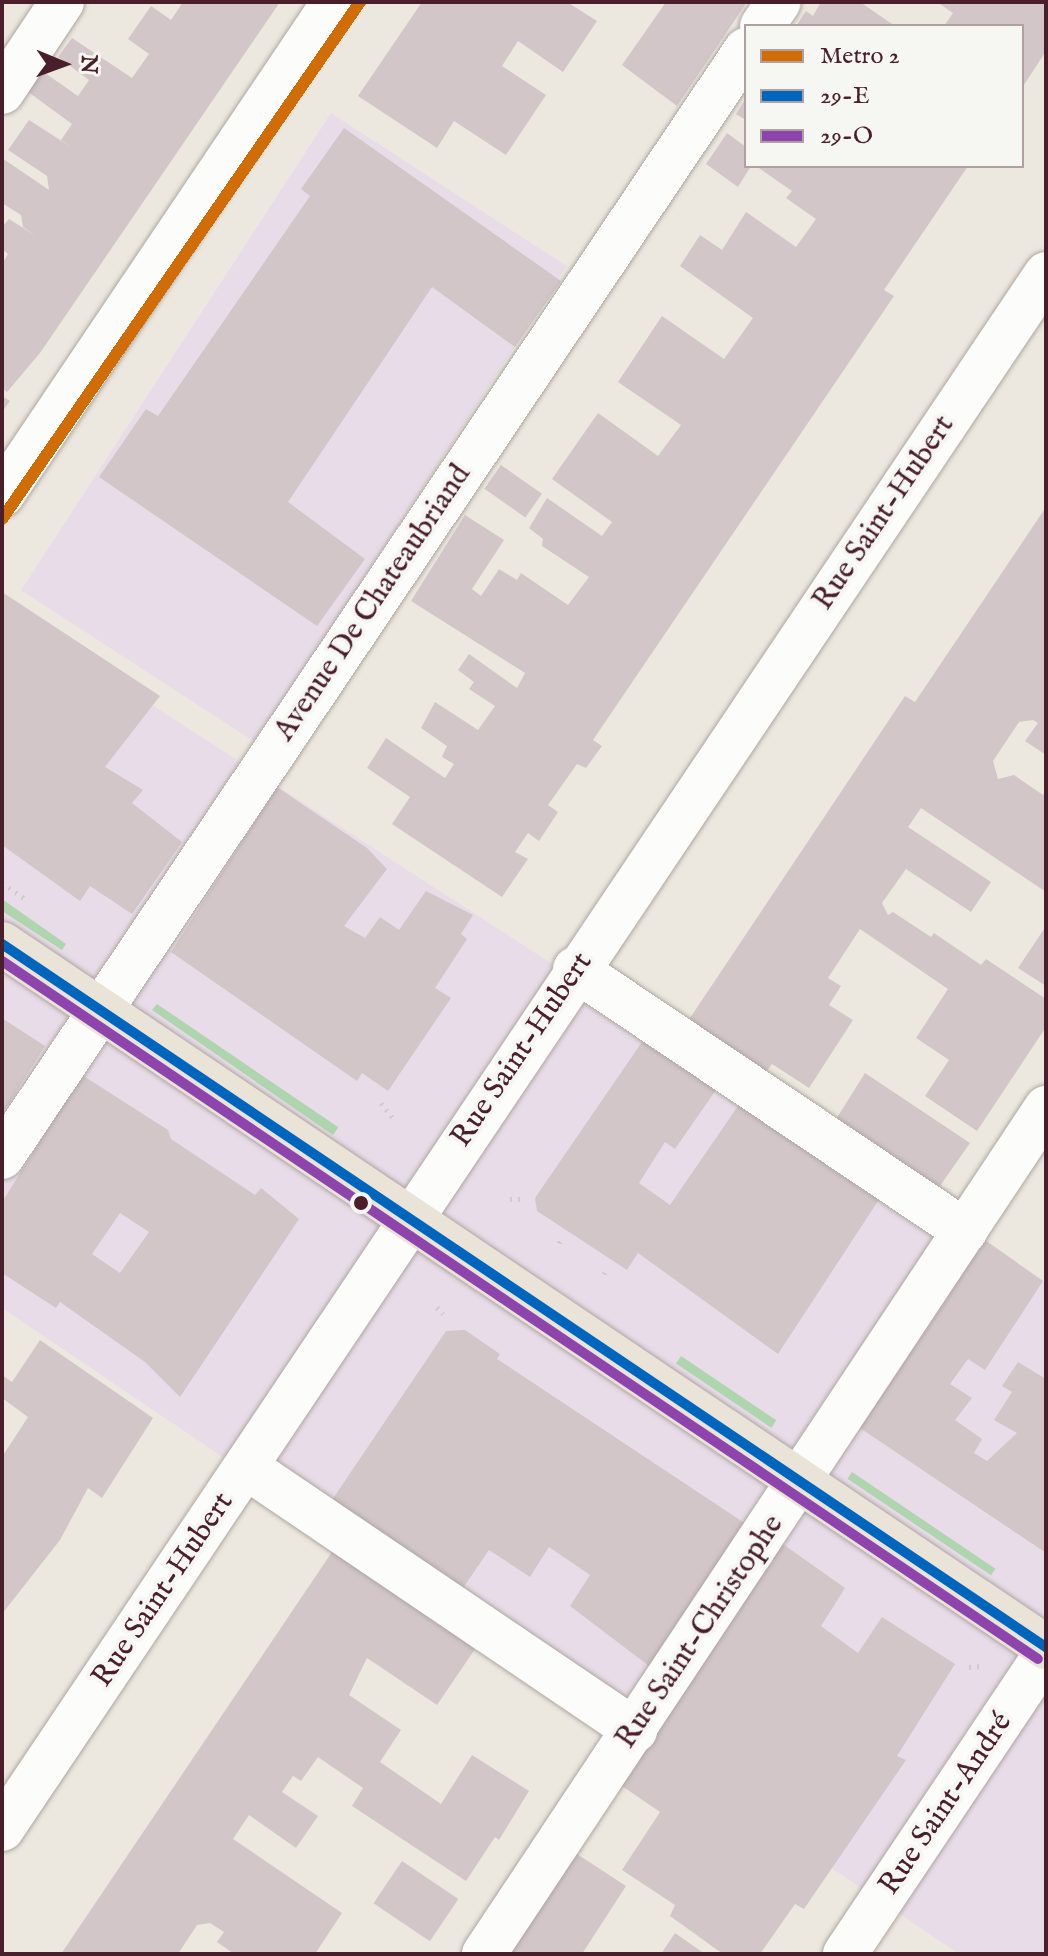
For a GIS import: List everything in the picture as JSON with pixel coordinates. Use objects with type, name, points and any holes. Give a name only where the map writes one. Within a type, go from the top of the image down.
[{"type":"main road","points":[[2,944],[1046,1647]]},
{"type":"street","points":[[2,92],[62,2]]},
{"type":"street","points":[[2,495],[334,2]]},
{"type":"street","points":[[763,24],[779,2]]},
{"type":"street","name":"Avenue De Chateaubriand","points":[[2,1157],[744,53]]},
{"type":"street","name":"Rue Saint-Hubert","points":[[2,1829],[575,969],[1046,274]]},
{"type":"street","points":[[575,969],[965,1231]]},
{"type":"street","name":"Rue Saint-Christophe","points":[[484,1954],[1046,1108]]},
{"type":"street","points":[[246,1467],[635,1730]]},
{"type":"street","name":"Rue Saint-André","points":[[845,1954],[1046,1654]]},
{"type":"path","points":[[381,1103],[393,1118]]},
{"type":"path","points":[[510,1199],[520,1199]]},
{"type":"path","points":[[437,1307],[443,1314]]},
{"type":"shaded area","points":[[331,113],[567,266],[257,743],[21,590]]},
{"type":"shaded area","points":[[2,608],[1046,1283],[1046,1954],[959,1954],[2,1308]]},
{"type":"green space","points":[[2,899],[66,944],[62,950],[2,911]]},
{"type":"green space","points":[[157,1004],[338,1127],[333,1135],[152,1010]]},
{"type":"green space","points":[[681,1356],[776,1420],[771,1428],[676,1363]]},
{"type":"green space","points":[[852,1472],[995,1569],[991,1575],[848,1479]]},
{"type":"building","points":[[183,2],[280,2],[40,353],[7,392],[2,388],[2,264],[8,254],[2,249],[2,227],[9,219],[36,236],[23,227],[21,215],[2,203],[2,158],[49,190],[47,176],[8,150],[29,120],[71,147],[61,140],[72,124],[27,91],[42,71],[78,96],[89,80],[58,57],[72,38],[132,78],[149,54],[128,39],[151,6],[171,20]]},
{"type":"building","points":[[422,2],[567,2],[597,21],[563,72],[518,41],[502,66],[546,95],[506,155],[454,121],[437,148],[358,96]]},
{"type":"building","points":[[666,2],[747,2],[677,106],[622,65]]},
{"type":"building","points":[[821,2],[860,2],[892,24],[797,24],[806,11],[813,16]]},
{"type":"building","points":[[937,2],[1046,2],[1046,51],[1024,85],[1024,24],[945,24],[953,13]]},
{"type":"building","points":[[744,101],[744,119],[736,114]]},
{"type":"building","points":[[344,128],[561,281],[515,347],[432,287],[288,502],[365,559],[317,626],[99,477],[146,409],[158,416],[310,196],[301,189]]},
{"type":"building","points":[[727,133],[744,146],[744,168],[750,168],[738,187],[706,164]]},
{"type":"building","points":[[759,168],[967,168],[884,290],[894,296],[593,740],[602,746],[586,768],[577,764],[548,805],[558,812],[539,841],[528,833],[515,852],[528,859],[502,897],[392,824],[410,797],[367,768],[386,738],[445,778],[454,764],[442,757],[447,746],[421,728],[435,702],[478,730],[495,706],[469,689],[474,682],[458,670],[469,654],[517,688],[525,673],[411,601],[465,515],[504,540],[472,589],[481,596],[499,569],[517,580],[521,573],[568,605],[589,577],[542,546],[543,539],[529,528],[547,498],[602,536],[612,522],[552,479],[598,413],[658,456],[681,425],[618,382],[662,316],[724,359],[753,318],[680,266],[700,235],[722,250],[746,212],[796,247],[816,219],[786,198],[792,191]]},
{"type":"building","points":[[2,396],[10,401],[2,412]]},
{"type":"building","points":[[501,465],[542,494],[525,517],[484,489]]},
{"type":"building","points":[[1046,507],[1046,755],[1025,741],[1038,723],[1033,720],[1019,722],[993,761],[998,779],[1014,775],[1043,795],[1046,790],[1046,892],[921,808],[908,827],[991,882],[971,912],[906,869],[882,903],[888,915],[893,912],[931,937],[934,933],[981,965],[986,959],[1046,999],[1046,1027],[977,1131],[925,1096],[949,1060],[916,1038],[948,989],[860,929],[828,978],[841,986],[829,1005],[853,1020],[809,1088],[772,1064],[762,1077],[684,1027],[905,696],[915,702]]},
{"type":"building","points":[[2,592],[160,696],[105,767],[143,790],[132,803],[182,842],[132,914],[90,886],[80,901],[2,845]]},
{"type":"building","points":[[277,787],[367,848],[387,869],[344,926],[365,938],[380,917],[399,930],[426,891],[473,915],[461,934],[467,939],[435,988],[451,998],[388,1091],[362,1073],[357,1081],[171,952]]},
{"type":"building","points":[[1046,926],[1046,986],[1018,968]]},
{"type":"building","points":[[2,1018],[45,1046],[2,1114]]},
{"type":"building","points":[[644,1039],[718,1087],[675,1149],[665,1142],[639,1183],[670,1205],[740,1103],[833,1124],[865,1073],[970,1143],[935,1193],[880,1198],[778,1354],[638,1253],[627,1270],[537,1211],[535,1198]]},
{"type":"building","points":[[82,1075],[168,1130],[171,1139],[255,1195],[261,1188],[299,1219],[180,1397],[145,1362],[60,1302],[56,1308],[2,1273],[2,1202]],"holes":[[[120,1213],[149,1232],[120,1273],[92,1254]]]},
{"type":"building","points":[[985,1240],[1043,1281],[985,1370],[968,1359],[950,1384],[972,1398],[955,1420],[982,1439],[974,1453],[987,1461],[1017,1433],[994,1420],[1012,1392],[1002,1386],[1018,1362],[1046,1379],[1046,1553],[860,1428]]},
{"type":"building","points":[[465,1330],[500,1354],[497,1359],[749,1526],[653,1669],[570,1606],[590,1575],[549,1547],[530,1577],[489,1550],[461,1591],[330,1503],[446,1331]]},
{"type":"building","points":[[40,1340],[153,1418],[102,1498],[88,1488],[60,1540],[2,1614],[2,1457],[28,1417],[2,1398],[2,1375],[12,1382]]},
{"type":"building","points":[[780,1542],[845,1588],[821,1626],[858,1653],[882,1617],[955,1664],[897,1756],[906,1760],[804,1909],[795,1904],[760,1954],[723,1954],[670,1916],[675,1905],[622,1870],[660,1812],[622,1786]]},
{"type":"building","points":[[336,1546],[475,1649],[437,1705],[367,1658],[349,1695],[401,1730],[380,1762],[441,1804],[472,1755],[529,1791],[499,1840],[495,1837],[466,1881],[352,1806],[363,1788],[318,1757],[301,1781],[293,1776],[282,1792],[318,1816],[296,1848],[249,1815],[233,1839],[342,1913],[315,1954],[234,1954],[217,1942],[224,1932],[210,1923],[197,1925],[178,1954],[61,1954]]},
{"type":"building","points":[[577,1854],[626,1886],[582,1954],[507,1954]]},
{"type":"building","points":[[402,1861],[458,1899],[430,1941],[373,1903]]},
{"type":"building","points":[[675,1933],[705,1954],[661,1954]]},
{"type":"metro line","name":"2","points":[[2,519],[360,2]]},
{"type":"transit line","name":"29-E","points":[[2,944],[1046,1647]]},
{"type":"transit line","name":"29-O","points":[[2,961],[1038,1659]]}]
